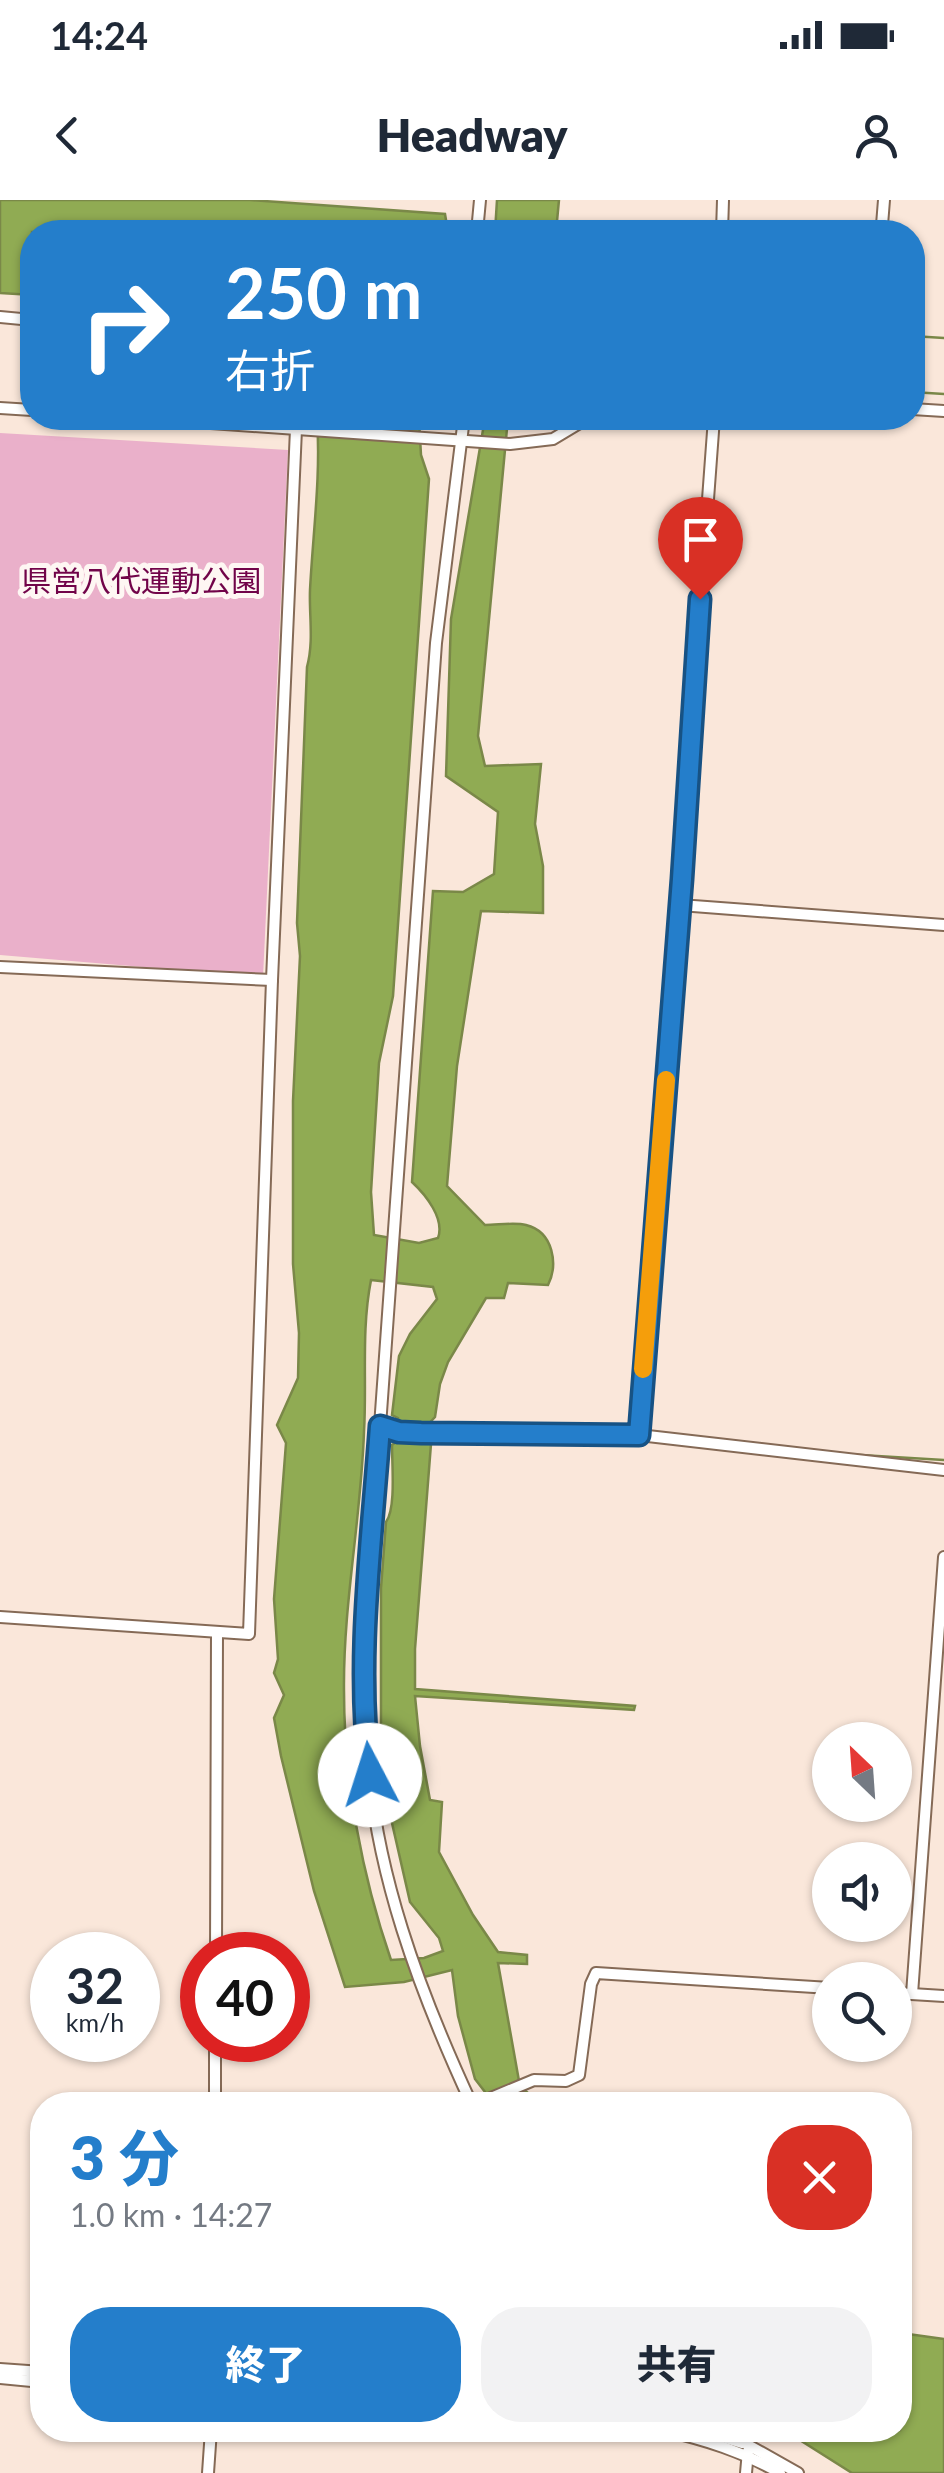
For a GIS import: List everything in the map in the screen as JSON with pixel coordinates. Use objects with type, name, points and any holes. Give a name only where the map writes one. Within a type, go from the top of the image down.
[{"type":"street","points":[[0,1616],[249,1634],[296,430]]},
{"type":"street","points":[[316,430],[510,444],[553,439],[568,430]]},
{"type":"street","points":[[463,430],[436,644],[366,1636],[367,1747],[386,1866],[436,2028],[471,2092]]},
{"type":"street","points":[[639,1435],[713,430]]},
{"type":"street","points":[[680,904],[944,924]]},
{"type":"street","points":[[0,967],[272,980]]},
{"type":"street","points":[[380,1426],[421,1433],[639,1435],[944,1470]]},
{"type":"street","points":[[944,1557],[912,1994],[944,1996]]},
{"type":"street","points":[[216,1932],[217,1633]]},
{"type":"street","points":[[505,2092],[534,2080],[566,2081],[579,2075],[596,1973],[812,1987]]},
{"type":"street","points":[[215,2062],[215,2092]]},
{"type":"street","points":[[0,2369],[30,2371]]},
{"type":"street","points":[[0,2378],[30,2381]]},
{"type":"street","points":[[208,2473],[210,2442]]},
{"type":"street","points":[[717,2442],[748,2450]]},
{"type":"street","points":[[729,2442],[798,2473]]},
{"type":"street","points":[[741,2442],[780,2473]]},
{"type":"street","points":[[746,2473],[748,2450]]},
{"type":"green space","name":"県営八代運動公園","points":[[0,433],[288,450],[263,977],[0,955]]},
{"type":"shaded area","points":[[0,200],[250,200],[445,214],[446,220],[20,220],[20,294],[0,293]]},
{"type":"shaded area","points":[[497,200],[559,200],[557,220],[496,220]]},
{"type":"shaded area","points":[[318,430],[420,430],[421,455],[429,479],[393,996],[379,1063],[371,1192],[374,1235],[419,1243],[438,1238],[439,1231],[433,1208],[412,1182],[433,891],[463,892],[494,874],[498,812],[446,776],[451,619],[483,430],[507,430],[478,736],[485,766],[541,764],[535,824],[543,866],[543,913],[481,911],[457,1066],[447,1186],[485,1225],[526,1225],[543,1235],[551,1250],[553,1268],[548,1285],[508,1283],[504,1298],[486,1298],[448,1362],[435,1417],[422,1431],[421,1439],[431,1444],[415,1689],[635,1706],[634,1710],[415,1696],[430,1800],[442,1802],[439,1852],[498,1952],[527,1955],[527,1964],[498,1963],[519,2081],[527,2092],[485,2092],[475,2079],[458,2016],[452,1970],[404,1982],[345,1987],[314,1891],[274,1718],[284,1695],[274,1673],[278,1659],[274,1599],[286,1443],[277,1425],[298,1378],[293,1101]],"holes":[[[371,1280],[433,1287],[437,1299],[410,1334],[399,1356],[392,1415],[398,1418],[401,1439],[392,1445],[392,1497],[381,1588],[381,1745],[392,1800],[392,1823],[410,1902],[439,1938],[443,1951],[424,1958],[391,1960],[363,1862],[351,1794],[345,1725],[344,1659],[362,1465],[365,1337]]]},
{"type":"shaded area","points":[[912,2335],[944,2339],[944,2473],[852,2473],[803,2442],[912,2442]]},
{"type":"waterway","points":[[925,337],[944,338]]},
{"type":"waterway","points":[[925,393],[944,394]]},
{"type":"waterway","points":[[438,1425],[487,1429]]},
{"type":"waterway","points":[[844,1454],[944,1460]]},
{"type":"slow traffic","points":[[643,1369],[666,1080]]},
{"type":"route","points":[[370,1775],[366,1636],[380,1426],[421,1433],[639,1435],[700,599]]}]
